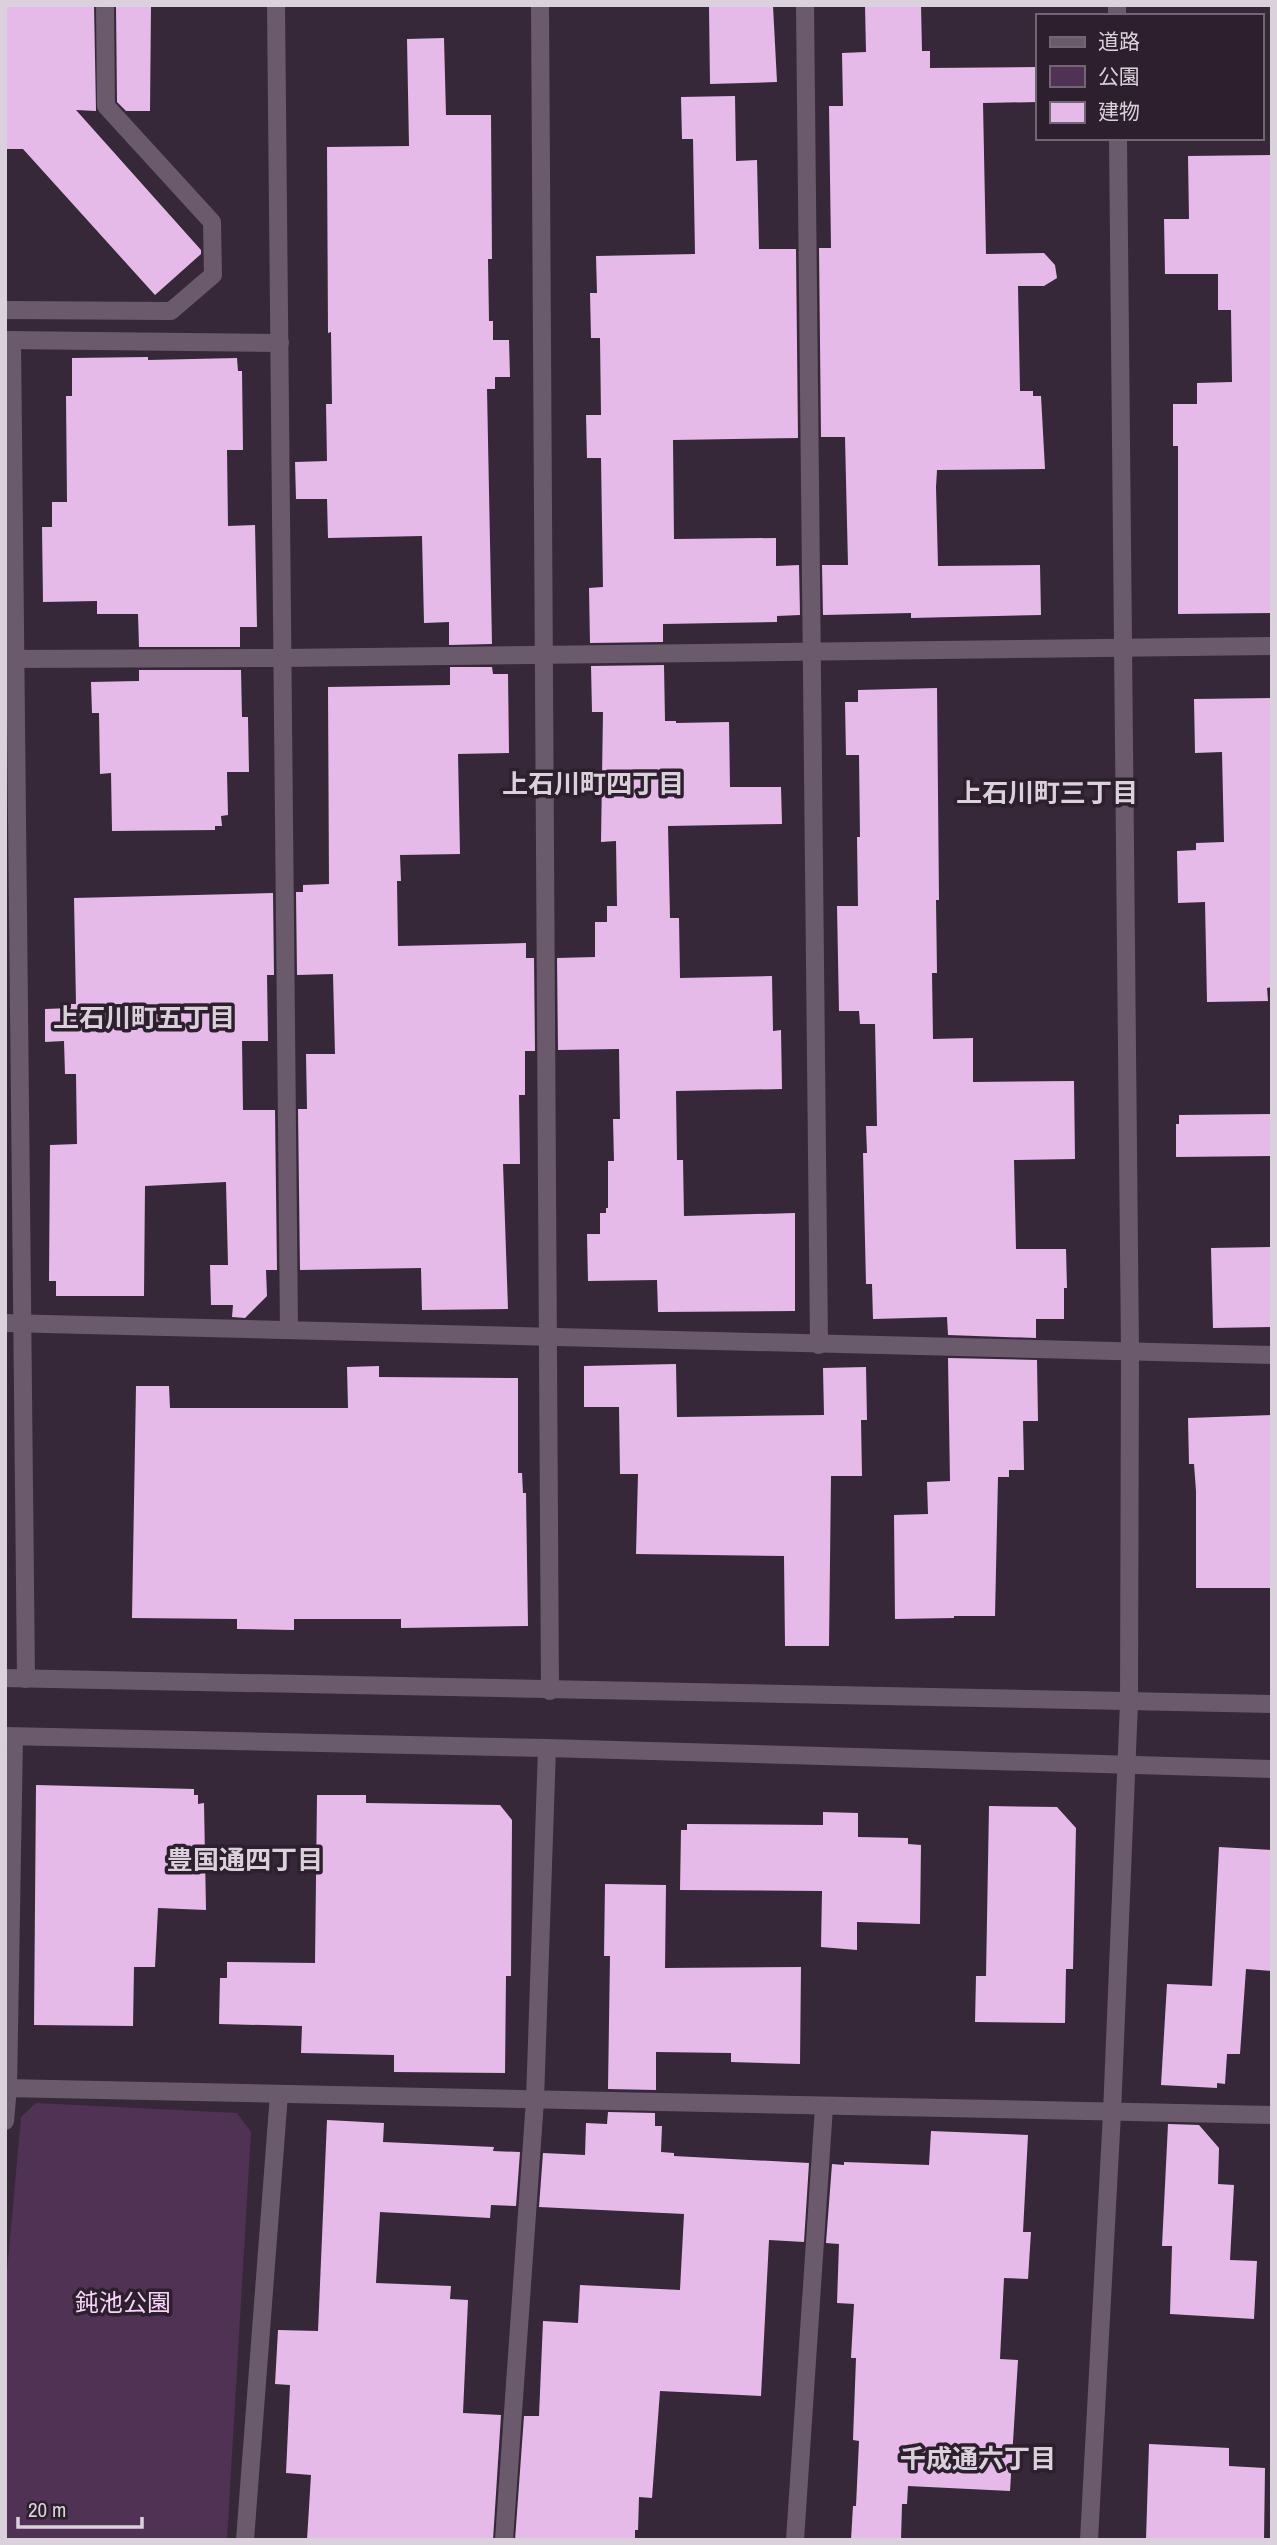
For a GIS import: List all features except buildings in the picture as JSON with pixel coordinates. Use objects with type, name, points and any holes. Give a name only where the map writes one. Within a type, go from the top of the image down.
[{"type":"street","points":[[5,310],[171,311],[213,275],[212,222],[106,106],[105,5]]},
{"type":"street","points":[[276,5],[289,1330]]},
{"type":"street","points":[[540,5],[550,1691]]},
{"type":"street","points":[[805,5],[819,1345]]},
{"type":"street","points":[[1088,2540],[1112,2113],[1129,1703],[1130,1352],[1118,140]]},
{"type":"street","points":[[26,1679],[14,1323],[8,340],[280,343]]},
{"type":"street","points":[[10,659],[1272,646]]},
{"type":"street","points":[[14,1323],[1272,1355]]},
{"type":"street","points":[[5,1678],[1272,1704]]},
{"type":"street","points":[[5,2121],[10,1737],[547,1748],[1272,1769]]},
{"type":"street","points":[[504,2540],[535,2100],[547,1748]]},
{"type":"street","points":[[7,2088],[1272,2115]]},
{"type":"street","points":[[245,2540],[279,2094]]},
{"type":"street","points":[[795,2540],[824,2106]]},
{"type":"green space","name":"鈍池公園","points":[[36,2103],[237,2113],[251,2132],[227,2540],[5,2540],[5,2294],[21,2117]]},
{"type":"district","name":"上石川町四丁目","points":[[593,783]]},
{"type":"district","name":"上石川町三丁目","points":[[1047,792]]},
{"type":"district","name":"上石川町五丁目","points":[[144,1017]]},
{"type":"district","name":"豊国通四丁目","points":[[245,1859]]},
{"type":"district","name":"千成通六丁目","points":[[978,2458]]}]
